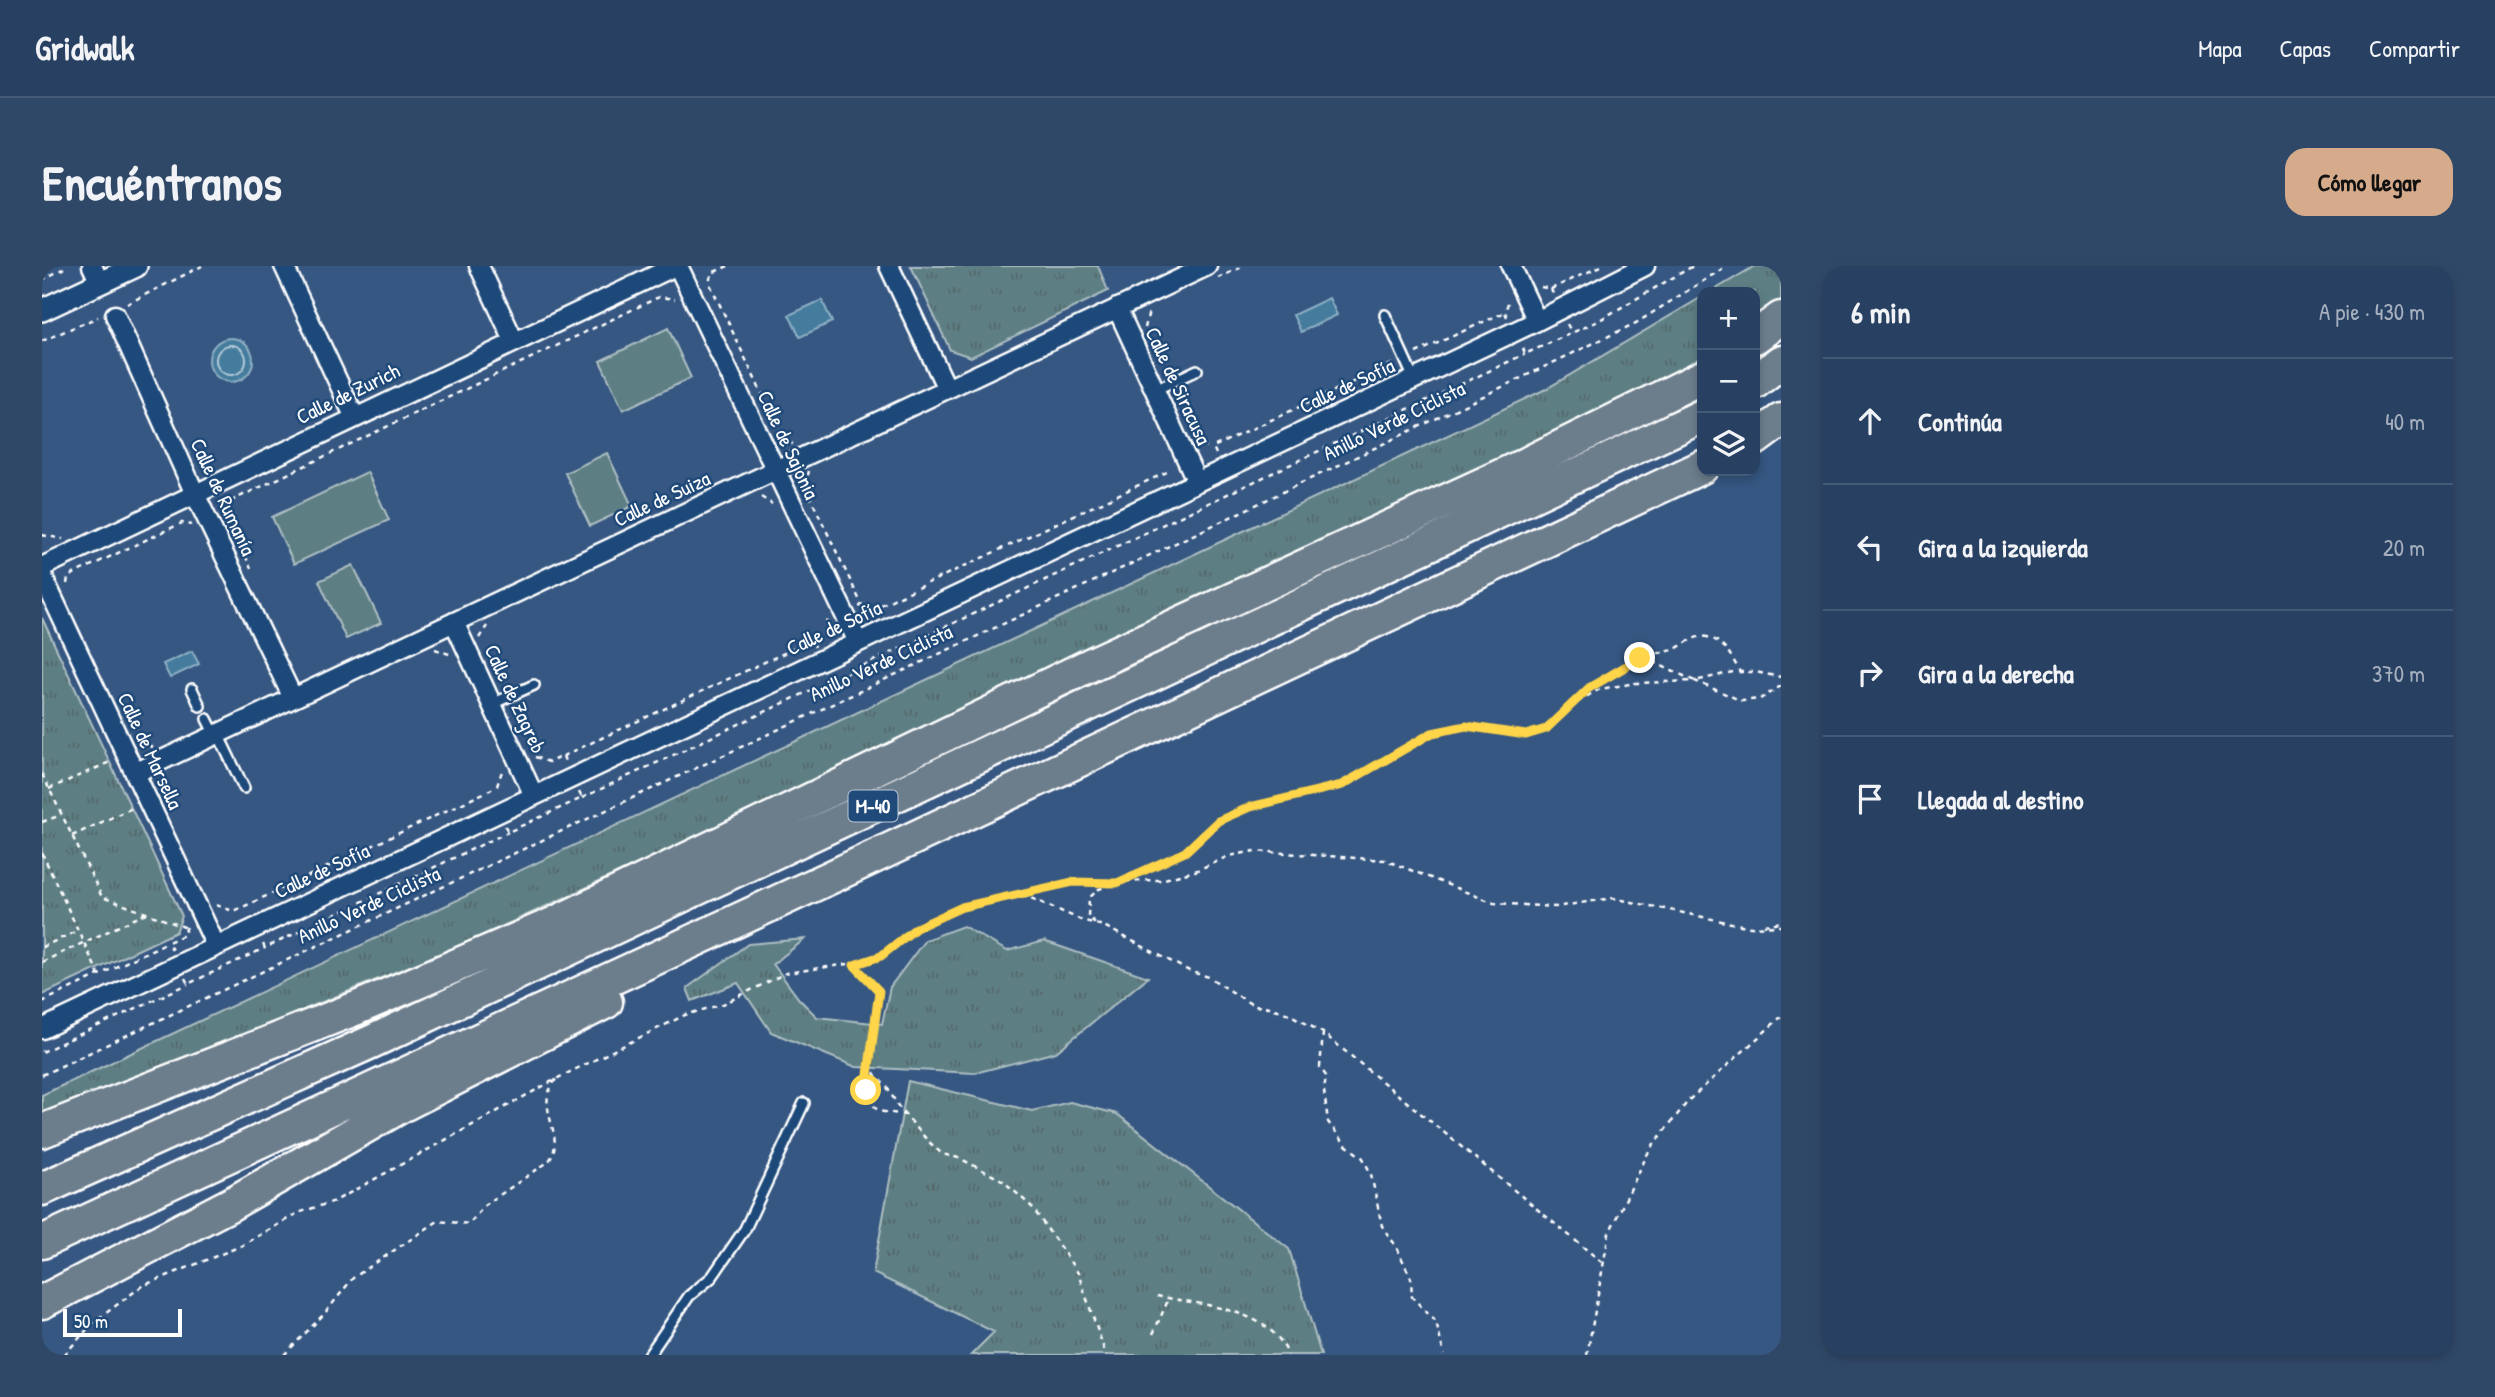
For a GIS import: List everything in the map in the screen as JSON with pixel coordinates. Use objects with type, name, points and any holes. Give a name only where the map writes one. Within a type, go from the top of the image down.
[{"type":"highway","points":[[1760,333],[1781,318]]},
{"type":"highway","points":[[1760,378],[1781,362]]},
{"type":"highway","points":[[42,1131],[357,1008],[553,924],[1182,622],[1522,466],[1697,379]]},
{"type":"highway","name":"M-40","points":[[42,1189],[371,1042],[1697,418]]},
{"type":"highway","points":[[1760,435],[1781,420]]},
{"type":"highway","name":"M-40","points":[[42,1242],[829,878],[1697,469]]},
{"type":"highway","points":[[919,785],[1182,622]]},
{"type":"highway","points":[[42,1302],[231,1204],[402,1105],[594,1008],[829,878]]},
{"type":"street","points":[[42,310],[96,274],[136,266]]},
{"type":"street","points":[[284,266],[354,416]]},
{"type":"street","points":[[478,266],[514,341]]},
{"type":"street","name":"Calle de Zurich","points":[[42,567],[354,416],[676,266]]},
{"type":"street","name":"Calle de Sajonia","points":[[676,266],[858,642]]},
{"type":"street","points":[[889,266],[947,389]]},
{"type":"street","name":"Calle de Suiza","points":[[135,773],[177,753],[213,730],[293,698],[1207,266]]},
{"type":"street","points":[[1511,266],[1537,321]]},
{"type":"street","name":"Calle de Sofía","points":[[42,1029],[1537,321],[1645,266]]},
{"type":"street","name":"Calle de Siracusa","points":[[1117,308],[1197,482]]},
{"type":"street","name":"Calle de Rumanía","points":[[117,319],[195,494],[293,698]]},
{"type":"street","name":"Calle de Marsella","points":[[46,583],[216,946]]},
{"type":"street","name":"Calle de Zagreb","points":[[454,622],[534,796]]},
{"type":"lane","points":[[1385,315],[1414,379]]},
{"type":"lane","points":[[1155,390],[1197,370]]},
{"type":"lane","points":[[492,704],[534,684]]},
{"type":"lane","points":[[192,689],[200,706]]},
{"type":"lane","points":[[213,730],[244,788]]},
{"type":"lane","points":[[649,1355],[689,1296],[712,1277],[745,1229],[804,1103]]},
{"type":"path","points":[[42,280],[68,266]]},
{"type":"path","points":[[42,341],[97,316],[117,319],[127,302],[202,266]]},
{"type":"path","points":[[728,266],[712,273],[709,282],[784,440],[793,444]]},
{"type":"path","points":[[1551,289],[1601,266]]},
{"type":"path","points":[[1572,334],[1693,266]]},
{"type":"path","name":"Anillo Verde Ciclista","points":[[42,1075],[1636,323],[1727,266]]},
{"type":"path","points":[[252,570],[228,520],[231,501],[659,297],[674,299],[709,282]]},
{"type":"path","points":[[1234,491],[1213,447],[1505,312]]},
{"type":"path","points":[[582,798],[1525,354]]},
{"type":"path","points":[[765,449],[784,440]]},
{"type":"path","points":[[872,608],[1169,471]]},
{"type":"path","points":[[805,486],[862,605]]},
{"type":"path","points":[[759,496],[771,502],[777,514]]},
{"type":"path","points":[[46,583],[66,584],[68,577],[182,523],[194,526],[202,534],[228,520]]},
{"type":"path","points":[[42,535],[70,540]]},
{"type":"path","points":[[478,639],[489,622]]},
{"type":"path","points":[[1095,923],[1088,916],[1089,898],[1099,889],[1185,852],[1218,821],[1250,807],[1342,785],[1432,733],[1466,726],[1526,735],[1546,729],[1589,688],[1640,658],[1673,650],[1691,639],[1705,636],[1725,647],[1740,672]]},
{"type":"path","points":[[563,756],[812,640]]},
{"type":"path","points":[[435,649],[453,656],[456,664]]},
{"type":"path","points":[[1640,658],[1742,701],[1760,699],[1781,686]]},
{"type":"path","points":[[1569,706],[1600,689],[1636,683],[1695,681],[1740,672],[1781,677]]},
{"type":"path","points":[[137,741],[155,748],[170,741],[177,753]]},
{"type":"path","points":[[49,789],[116,759]]},
{"type":"path","points":[[211,898],[218,908],[233,911],[243,907],[497,786],[505,763]]},
{"type":"path","points":[[42,774],[102,897],[187,928]]},
{"type":"path","points":[[72,836],[137,805]]},
{"type":"path","points":[[42,822],[61,814]]},
{"type":"path","points":[[243,907],[265,948],[508,832]]},
{"type":"path","points":[[64,1355],[93,1323],[142,1286],[241,1246],[298,1213],[335,1201],[556,1079],[685,1016],[723,1004],[786,973],[854,965],[881,956],[916,928],[962,907],[1073,882],[1160,880],[1195,871],[1229,856],[1255,851],[1385,860],[1494,903],[1555,907],[1613,898],[1750,927],[1781,924]]},
{"type":"path","points":[[42,853],[99,975]]},
{"type":"path","points":[[1023,894],[1095,923],[1191,972],[1209,977],[1254,1006],[1269,1007],[1289,1014],[1323,1033],[1604,1264]]},
{"type":"path","points":[[42,962],[147,913]]},
{"type":"path","points":[[42,947],[78,930]]},
{"type":"path","points":[[42,1002],[168,942]]},
{"type":"path","points":[[854,965],[879,991],[866,1090],[870,1102],[878,1111],[906,1115]]},
{"type":"path","points":[[42,1052],[188,984]]},
{"type":"path","points":[[1587,1355],[1609,1233],[1650,1149],[1689,1100],[1781,1017]]},
{"type":"path","points":[[1323,1033],[1320,1067],[1326,1076],[1324,1091],[1328,1122],[1346,1145],[1363,1158],[1371,1174],[1382,1226],[1411,1278],[1412,1297],[1436,1322],[1444,1355]]},
{"type":"path","points":[[870,1067],[906,1115],[943,1154],[959,1158],[1002,1180],[1032,1207],[1078,1273],[1106,1355]]},
{"type":"path","points":[[284,1355],[325,1313],[353,1278],[438,1221],[469,1224],[485,1205],[548,1162],[552,1157],[555,1137],[548,1095],[556,1079]]},
{"type":"path","points":[[1157,1296],[1223,1310],[1264,1324],[1282,1338],[1289,1355]]},
{"type":"path","points":[[1153,1334],[1169,1298]]},
{"type":"green space","points":[[911,266],[1098,266],[1108,291],[971,357],[950,350]]},
{"type":"green space","points":[[1755,266],[1781,266],[1781,302],[1760,318],[1760,287],[1719,287]]},
{"type":"green space","points":[[1697,300],[1697,360],[1620,405],[1144,630],[466,943],[42,1117],[42,1095],[1546,389]]},
{"type":"green space","points":[[668,328],[691,378],[623,410],[600,361]]},
{"type":"green space","points":[[607,453],[632,506],[590,526],[565,473]]},
{"type":"green space","points":[[367,472],[389,520],[294,564],[272,517]]},
{"type":"green space","points":[[353,565],[381,623],[346,639],[319,581]]},
{"type":"green space","points":[[42,618],[182,916],[176,932],[42,995]]},
{"type":"green space","points":[[963,926],[1007,951],[1044,941],[1148,977],[1056,1052],[975,1073],[856,1067],[771,1032],[738,983],[692,1001],[687,988],[748,944],[805,939],[773,964],[799,999],[817,1017],[882,1024],[890,987],[925,940]]},
{"type":"green space","points":[[908,1081],[1032,1111],[1070,1102],[1117,1114],[1289,1249],[1321,1355],[971,1355],[994,1332],[873,1273]]},
{"type":"water","points":[[1329,298],[1337,315],[1301,332],[1293,315]]},
{"type":"water","points":[[822,300],[832,322],[800,337],[789,315]]},
{"type":"water","points":[[231,338],[240,339],[247,344],[252,351],[252,369],[247,376],[240,381],[231,382],[222,381],[215,376],[210,369],[209,360],[210,351],[215,344],[222,339]]},
{"type":"water","points":[[192,651],[199,664],[170,678],[163,664]]},
{"type":"route","points":[[866,1090],[879,991],[854,965],[881,956],[916,928],[962,907],[1073,882],[1117,883],[1185,852],[1218,821],[1274,800],[1342,785],[1432,733],[1466,726],[1526,735],[1546,729],[1589,688],[1640,658]]}]
